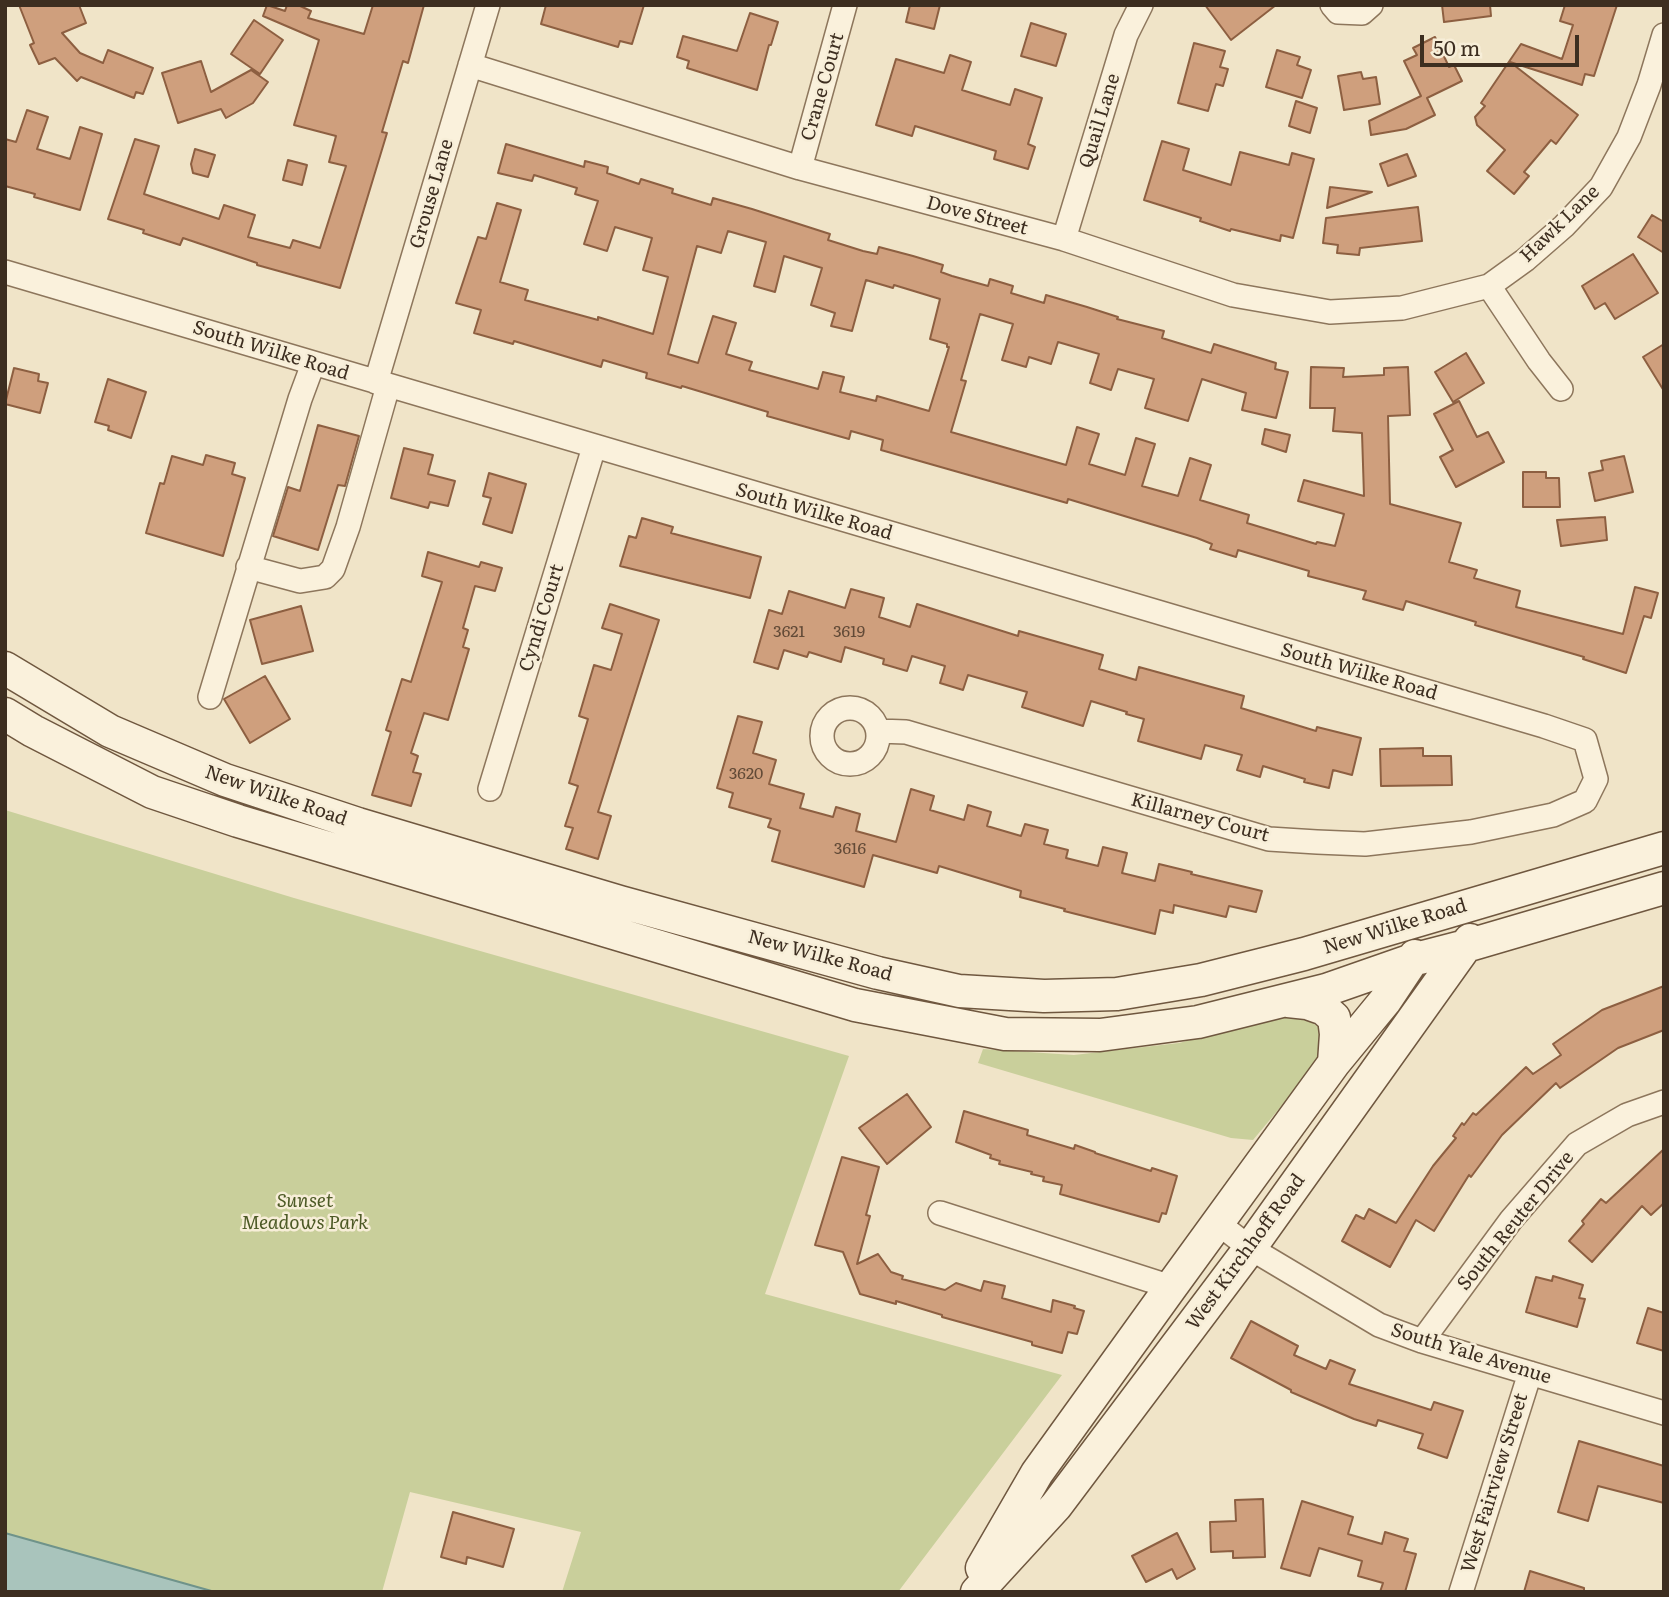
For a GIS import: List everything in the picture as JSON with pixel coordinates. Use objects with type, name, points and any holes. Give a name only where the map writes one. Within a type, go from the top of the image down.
[{"type":"main road","name":"New Wilke Road","points":[[5,668],[110,731],[225,780],[358,824],[620,902],[878,973],[959,990],[1044,996],[1129,992],[1201,980],[1304,954],[1664,848]]},
{"type":"main road","name":"New Wilke Road","points":[[5,714],[33,731],[164,796],[238,821],[855,1005],[1005,1034],[1100,1035],[1198,1022],[1326,990],[1412,960],[1466,947],[1664,888]]},
{"type":"main road","name":"West Kirchhoff Road","points":[[978,1592],[1056,1506],[1250,1248],[1466,947],[1495,898]]},
{"type":"main road","name":"West Kirchhoff Road","points":[[968,1592],[1037,1473],[1334,1063],[1385,1001],[1448,910]]},
{"type":"main road","points":[[1283,1001],[1307,1003],[1324,1009],[1334,1018],[1334,1063]]},
{"type":"street","name":"Grouse Lane","points":[[248,567],[300,582],[325,577],[333,569],[348,527],[382,384],[488,5]]},
{"type":"street","name":"Crane Court","points":[[800,168],[845,5]]},
{"type":"street","name":"Quail Lane","points":[[1063,239],[1126,35],[1141,5]]},
{"type":"street","points":[[1332,5],[1338,12],[1362,13],[1371,5]]},
{"type":"street","name":"Hawk Lane","points":[[1489,286],[1525,260],[1564,226],[1601,187],[1629,137],[1664,35]]},
{"type":"street","name":"Dove Street","points":[[470,65],[800,168],[1063,239],[1233,295],[1330,312],[1402,308],[1489,286]]},
{"type":"street","name":"South Wilke Road","points":[[5,272],[1585,740],[1596,779]]},
{"type":"street","points":[[1489,286],[1539,361],[1562,389]]},
{"type":"street","points":[[210,697],[248,567],[313,364]]},
{"type":"street","name":"Cyndi Court","points":[[490,789],[594,447]]},
{"type":"street","name":"Killarney Court","points":[[878,732],[906,732],[1269,839],[1365,844],[1472,832],[1553,815],[1585,801],[1596,779]]},
{"type":"street","name":"South Reuter Drive","points":[[1422,1341],[1511,1220],[1577,1144],[1627,1115],[1664,1102]]},
{"type":"street","points":[[940,1213],[1171,1287]]},
{"type":"street","name":"South Yale Avenue","points":[[1219,1224],[1250,1248],[1380,1325],[1422,1341],[1664,1413]]},
{"type":"street","name":"West Fairview Street","points":[[1461,1592],[1530,1373]]},
{"type":"green space","name":"Sunset Meadows Park","points":[[5,810],[294,898],[849,1056],[765,1294],[1062,1375],[898,1592],[562,1592],[581,1532],[410,1492],[382,1592],[5,1592]]},
{"type":"green space","points":[[1299,1015],[1322,1029],[1324,1055],[1253,1140],[1231,1138],[978,1063],[983,1049],[1074,1055],[1179,1043],[1279,1017]]},
{"type":"water","points":[[5,1533],[215,1592],[5,1592]]},
{"type":"building","points":[[19,5],[79,5],[86,23],[62,33],[80,53],[103,63],[108,50],[153,68],[143,94],[136,92],[134,98],[81,77],[77,81],[55,58],[39,64],[30,45],[34,43]]},
{"type":"building","points":[[267,5],[285,11],[287,5],[298,5],[311,11],[308,18],[364,34],[373,5],[424,5],[408,63],[403,61],[382,132],[387,133],[340,288],[257,265],[183,238],[180,245],[108,219],[135,139],[159,146],[144,194],[219,219],[224,205],[255,215],[248,237],[290,248],[293,240],[320,248],[346,166],[329,162],[336,136],[294,125],[319,40],[263,16]]},
{"type":"building","points":[[546,5],[644,5],[632,44],[620,41],[618,47],[541,24]]},
{"type":"building","points":[[910,5],[940,5],[934,29],[906,22]]},
{"type":"building","points":[[1205,5],[1276,5],[1231,40]]},
{"type":"building","points":[[1442,5],[1490,5],[1491,16],[1444,22]]},
{"type":"building","points":[[1565,5],[1617,5],[1594,76],[1585,74],[1582,85],[1510,62],[1578,115],[1556,144],[1551,140],[1524,172],[1529,176],[1514,194],[1487,171],[1505,150],[1477,125],[1475,117],[1485,106],[1481,103],[1521,44],[1562,59],[1573,25],[1560,21]]},
{"type":"building","points":[[750,13],[778,22],[757,90],[687,68],[689,61],[677,57],[683,36],[737,51]]},
{"type":"building","points":[[254,20],[283,40],[260,74],[231,54]]},
{"type":"building","points":[[1031,23],[1066,34],[1056,66],[1021,56]]},
{"type":"building","points":[[1435,37],[1449,67],[1454,65],[1462,81],[1427,98],[1435,115],[1406,129],[1371,135],[1369,121],[1421,96],[1404,61],[1417,55],[1413,48]]},
{"type":"building","points":[[1194,43],[1225,51],[1220,67],[1228,69],[1223,86],[1216,84],[1208,111],[1178,103]]},
{"type":"building","points":[[1277,50],[1300,57],[1297,65],[1311,70],[1302,98],[1266,87]]},
{"type":"building","points":[[950,55],[971,62],[962,90],[1010,105],[1015,89],[1042,98],[1028,144],[1035,147],[1028,169],[994,159],[996,151],[915,126],[912,136],[876,125],[896,59],[944,73]]},
{"type":"building","points":[[201,61],[211,92],[251,70],[268,82],[253,103],[226,118],[221,109],[178,123],[162,73]]},
{"type":"building","points":[[1361,72],[1363,79],[1376,77],[1380,104],[1344,110],[1338,76]]},
{"type":"building","points":[[1296,101],[1317,108],[1310,133],[1289,126]]},
{"type":"building","points":[[27,110],[48,117],[37,149],[70,159],[80,127],[102,134],[80,210],[5,186],[5,139],[16,142]]},
{"type":"building","points":[[1162,141],[1189,149],[1183,170],[1231,185],[1240,152],[1289,165],[1292,153],[1314,159],[1293,238],[1281,235],[1280,241],[1231,229],[1230,231],[1200,221],[1201,218],[1144,200]]},
{"type":"building","points":[[506,144],[584,167],[585,161],[608,167],[607,173],[639,184],[641,179],[673,189],[672,193],[711,205],[713,198],[830,234],[828,240],[863,251],[877,254],[879,247],[943,265],[941,272],[952,276],[988,286],[990,279],[1013,286],[1011,293],[1044,303],[1046,295],[1087,307],[1118,317],[1117,319],[1164,331],[1162,338],[1211,353],[1214,344],[1276,363],[1275,369],[1288,372],[1276,418],[1242,410],[1246,393],[1202,379],[1188,421],[1145,408],[1154,379],[1118,369],[1111,390],[1090,383],[1099,354],[1058,342],[1051,364],[1029,357],[1026,367],[1002,360],[1013,324],[980,314],[961,380],[966,381],[951,432],[1066,465],[1077,427],[1099,434],[1089,464],[1125,475],[1136,438],[1155,444],[1142,486],[1178,496],[1190,458],[1211,465],[1200,500],[1249,515],[1247,523],[1316,544],[1335,546],[1344,514],[1298,501],[1304,480],[1364,496],[1362,433],[1333,431],[1335,408],[1310,408],[1311,367],[1344,368],[1343,377],[1384,375],[1384,368],[1408,367],[1410,415],[1388,416],[1390,504],[1461,523],[1449,562],[1477,570],[1474,578],[1520,591],[1516,607],[1623,634],[1635,587],[1658,593],[1651,618],[1644,616],[1626,673],[1583,659],[1584,657],[1475,625],[1476,622],[1406,601],[1403,610],[1363,599],[1366,591],[1308,576],[1309,571],[1238,550],[1236,557],[1210,549],[1212,544],[1197,538],[1068,499],[1067,503],[881,450],[883,440],[851,431],[849,439],[767,416],[768,412],[682,386],[681,388],[646,378],[647,373],[603,360],[601,367],[514,341],[513,344],[474,333],[481,310],[456,303],[478,237],[486,239],[497,203],[521,210],[500,282],[528,290],[525,300],[598,320],[598,317],[653,334],[668,277],[643,270],[652,238],[615,227],[607,251],[584,244],[598,201],[575,194],[577,188],[534,175],[532,181],[498,173]],"holes":[[[728,231],[766,242],[754,286],[775,292],[784,256],[822,268],[811,305],[835,313],[831,326],[852,331],[866,280],[893,288],[894,285],[940,299],[930,339],[949,347],[929,411],[877,396],[876,401],[840,392],[844,377],[823,372],[818,389],[749,370],[752,362],[726,354],[736,323],[713,316],[698,363],[668,354],[697,246],[721,253]]]},
{"type":"building","points":[[195,149],[215,155],[208,177],[193,173],[191,164]]},
{"type":"building","points":[[1407,154],[1416,176],[1388,186],[1380,164]]},
{"type":"building","points":[[288,160],[307,165],[302,185],[283,180]]},
{"type":"building","points":[[1330,187],[1372,192],[1327,208]]},
{"type":"building","points":[[1418,207],[1422,241],[1360,248],[1359,255],[1337,253],[1338,245],[1323,243],[1326,218]]},
{"type":"building","points":[[1652,215],[1664,222],[1664,253],[1638,237]]},
{"type":"building","points":[[1633,254],[1658,293],[1615,319],[1605,303],[1595,309],[1582,286]]},
{"type":"building","points":[[1664,344],[1664,391],[1643,357]]},
{"type":"building","points":[[1466,353],[1484,383],[1453,402],[1435,372]]},
{"type":"building","points":[[14,368],[39,374],[38,381],[48,383],[40,413],[5,404]]},
{"type":"building","points":[[108,379],[146,392],[131,438],[95,422]]},
{"type":"building","points":[[1459,401],[1477,437],[1488,432],[1504,462],[1456,487],[1440,457],[1453,450],[1434,414]]},
{"type":"building","points":[[318,425],[359,436],[345,486],[338,485],[318,550],[273,536],[288,487],[300,491]]},
{"type":"building","points":[[1265,429],[1290,435],[1286,452],[1262,444]]},
{"type":"building","points":[[404,448],[433,455],[428,474],[455,481],[448,506],[430,502],[428,508],[391,498]]},
{"type":"building","points":[[206,455],[235,463],[232,474],[245,478],[223,556],[146,533],[160,483],[164,484],[172,456],[203,465]]},
{"type":"building","points":[[1624,456],[1633,492],[1595,501],[1589,473],[1603,470],[1601,461]]},
{"type":"building","points":[[1523,472],[1546,472],[1546,478],[1559,478],[1560,507],[1523,507]]},
{"type":"building","points":[[489,473],[526,484],[512,533],[483,524],[491,498],[483,496]]},
{"type":"building","points":[[1605,517],[1607,540],[1561,546],[1557,520]]},
{"type":"building","points":[[642,518],[673,527],[671,533],[761,557],[750,598],[620,566],[629,536],[636,538]]},
{"type":"building","points":[[428,552],[479,567],[481,562],[502,568],[495,591],[475,586],[463,628],[468,630],[463,647],[469,649],[448,720],[424,713],[411,753],[418,756],[413,772],[421,774],[411,806],[372,795],[391,732],[386,730],[402,679],[411,682],[442,582],[422,576]]},
{"type":"building","points":[[851,589],[884,598],[879,617],[910,627],[917,604],[1018,636],[1019,631],[1103,655],[1099,669],[1136,680],[1139,667],[1244,696],[1241,708],[1316,731],[1317,727],[1361,738],[1352,775],[1333,770],[1329,788],[1304,782],[1305,779],[1263,766],[1260,777],[1237,770],[1242,755],[1205,745],[1201,759],[1138,741],[1144,719],[1126,714],[1127,712],[1091,701],[1083,726],[1022,707],[1027,692],[968,675],[963,690],[940,683],[945,666],[912,656],[907,671],[883,664],[884,659],[845,647],[841,662],[809,652],[807,657],[784,650],[778,669],[754,662],[769,610],[782,614],[789,591],[845,608]]},
{"type":"building","points":[[610,604],[659,620],[598,812],[611,816],[598,859],[566,849],[573,828],[565,826],[578,786],[569,783],[588,719],[579,716],[594,665],[611,670],[622,634],[602,628]]},
{"type":"building","points":[[301,606],[313,651],[262,664],[250,620]]},
{"type":"building","points":[[265,676],[290,719],[250,743],[224,699]]},
{"type":"building","points":[[738,716],[762,722],[753,753],[776,760],[769,784],[804,794],[800,808],[833,817],[836,807],[860,814],[856,831],[896,842],[911,789],[934,796],[930,810],[964,820],[968,805],[991,812],[987,826],[1021,836],[1025,824],[1048,830],[1044,844],[1068,850],[1066,858],[1098,866],[1103,847],[1127,853],[1122,873],[1155,881],[1159,864],[1262,891],[1256,912],[1229,906],[1226,917],[1174,905],[1173,913],[1160,910],[1155,934],[1064,911],[1065,909],[1020,897],[1021,891],[939,866],[937,873],[873,855],[864,887],[772,861],[780,831],[768,827],[771,819],[729,807],[733,793],[717,788]]},
{"type":"building","points":[[1423,748],[1423,756],[1451,756],[1452,785],[1381,786],[1380,749]]},
{"type":"building","points":[[1664,986],[1664,1030],[1618,1048],[1560,1088],[1556,1083],[1502,1135],[1471,1177],[1469,1175],[1434,1231],[1416,1220],[1390,1267],[1342,1241],[1356,1215],[1364,1219],[1369,1209],[1396,1223],[1433,1166],[1456,1138],[1453,1136],[1462,1123],[1464,1125],[1473,1113],[1476,1115],[1526,1067],[1533,1074],[1561,1055],[1553,1044],[1602,1010]]},
{"type":"building","points":[[907,1094],[931,1127],[887,1164],[859,1128]]},
{"type":"building","points":[[964,1111],[1028,1130],[1027,1135],[1074,1149],[1075,1145],[1151,1171],[1152,1168],[1177,1176],[1166,1214],[1162,1213],[1159,1222],[1060,1194],[1062,1185],[1043,1181],[1044,1177],[1031,1174],[1032,1172],[999,1164],[1000,1161],[990,1158],[991,1155],[956,1142]]},
{"type":"building","points":[[1664,1149],[1664,1203],[1651,1215],[1642,1206],[1592,1262],[1569,1241],[1601,1199],[1606,1203]]},
{"type":"building","points":[[842,1157],[879,1167],[857,1264],[878,1254],[891,1272],[903,1276],[902,1279],[945,1290],[956,1283],[981,1291],[984,1281],[1005,1286],[1002,1298],[1051,1312],[1053,1300],[1075,1306],[1074,1308],[1084,1311],[1077,1334],[1068,1332],[1062,1353],[896,1301],[896,1304],[860,1294],[843,1252],[815,1245]]},
{"type":"building","points":[[1553,1276],[1583,1285],[1579,1298],[1585,1299],[1577,1327],[1526,1312],[1536,1277],[1552,1281]]},
{"type":"building","points":[[1648,1308],[1664,1313],[1664,1351],[1637,1343]]},
{"type":"building","points":[[1251,1321],[1298,1346],[1294,1355],[1326,1369],[1330,1360],[1355,1370],[1349,1384],[1431,1410],[1434,1402],[1463,1411],[1447,1458],[1418,1448],[1423,1434],[1378,1420],[1376,1426],[1354,1419],[1291,1392],[1231,1358]]},
{"type":"building","points":[[1579,1441],[1664,1466],[1664,1503],[1598,1486],[1588,1521],[1558,1512]]},
{"type":"building","points":[[1263,1499],[1265,1557],[1233,1558],[1233,1551],[1211,1552],[1210,1522],[1236,1521],[1235,1500]]},
{"type":"building","points":[[1302,1501],[1353,1517],[1348,1534],[1382,1544],[1385,1532],[1408,1539],[1404,1551],[1416,1554],[1405,1592],[1380,1592],[1383,1583],[1358,1576],[1362,1561],[1319,1548],[1310,1576],[1281,1568]]},
{"type":"building","points":[[453,1512],[514,1529],[503,1567],[467,1557],[466,1564],[441,1557]]},
{"type":"building","points":[[1177,1533],[1195,1569],[1177,1579],[1172,1569],[1146,1582],[1132,1556]]},
{"type":"building","points":[[1530,1571],[1584,1588],[1584,1592],[1524,1592]]}]
